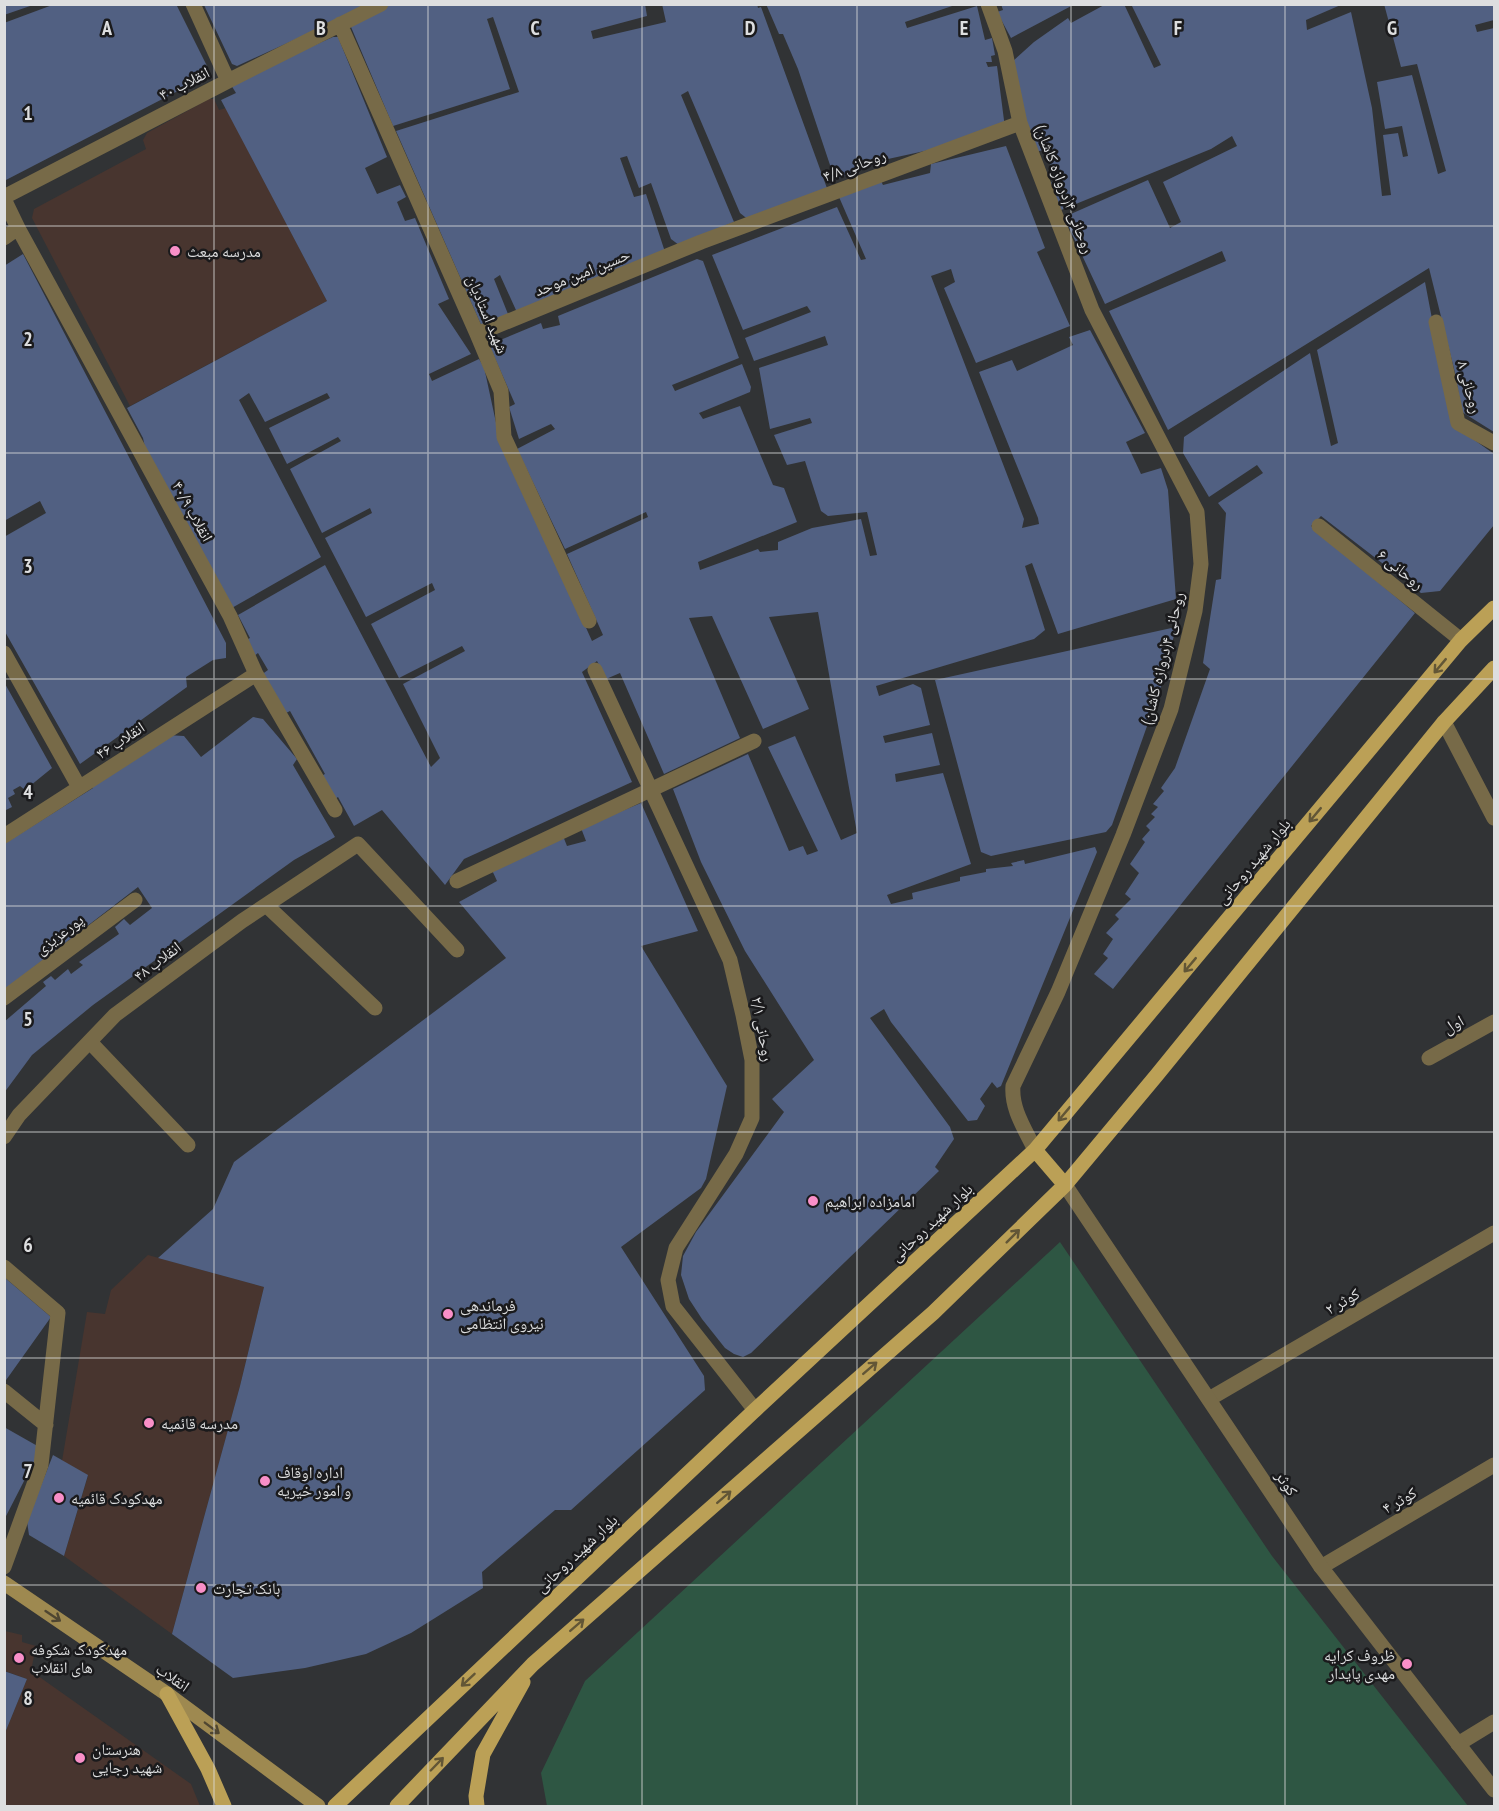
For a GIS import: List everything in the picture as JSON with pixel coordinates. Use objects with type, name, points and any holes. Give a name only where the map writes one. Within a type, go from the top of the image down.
[{"type":"main road","name":"بلوار شهید روحانی","points":[[335,1806],[1035,1150],[1461,640],[1494,608]]},
{"type":"main road","points":[[397,1806],[533,1664],[933,1313],[1065,1185],[1444,722],[1494,668]]},
{"type":"main road","points":[[1035,1150],[1065,1185]]},
{"type":"main road","name":"انقلاب","points":[[4,1582],[167,1694],[318,1806]]},
{"type":"main road","points":[[477,1806],[476,1796],[483,1754],[533,1664]]},
{"type":"main road","points":[[167,1694],[208,1769],[224,1806]]},
{"type":"street","points":[[193,4],[228,81]]},
{"type":"street","name":"انقلاب ۴۰","points":[[18,228],[4,198],[381,4]]},
{"type":"street","name":"روحانی ۴(دروازه کاشان)","points":[[988,4],[1005,51],[1020,123],[1092,310],[1197,512],[1201,564],[1196,611],[1171,710],[1123,835],[1062,981],[1013,1086],[1012,1098],[1015,1109],[1035,1150]]},
{"type":"street","name":"شهید استادیان","points":[[340,24],[501,391],[504,437],[590,621]]},
{"type":"street","name":"روحانی ۴/۸","points":[[701,242],[1020,123]]},
{"type":"street","points":[[4,238],[18,228]]},
{"type":"street","name":"انقلاب ۴۰/۹","points":[[18,228],[230,616],[256,675],[335,810]]},
{"type":"street","name":"حسین امین موحد","points":[[477,334],[701,242]]},
{"type":"street","name":"روحانی ۸","points":[[1436,322],[1458,423],[1494,443]]},
{"type":"street","name":"روحانی ۶","points":[[1319,526],[1461,640]]},
{"type":"street","points":[[4,653],[80,788]]},
{"type":"street","name":"روحانی ۲/۱","points":[[595,670],[730,960],[752,1060],[752,1118],[736,1154],[676,1248],[668,1280],[673,1306],[755,1410]]},
{"type":"street","name":"انقلاب ۴۶","points":[[4,836],[256,675]]},
{"type":"street","points":[[1444,722],[1494,818]]},
{"type":"street","points":[[457,881],[754,741]]},
{"type":"street","name":"انقلاب ۴۸","points":[[4,1137],[19,1114],[115,1015],[266,905],[358,844],[457,950]]},
{"type":"street","name":"پورعزیزی","points":[[4,998],[135,900]]},
{"type":"street","points":[[266,905],[375,1008]]},
{"type":"street","name":"اول","points":[[1429,1058],[1494,1022]]},
{"type":"street","points":[[90,1042],[188,1145]]},
{"type":"street","name":"کوثر","points":[[1065,1185],[1321,1567],[1494,1790]]},
{"type":"street","name":"کوثر ۲","points":[[1209,1399],[1494,1233]]},
{"type":"street","points":[[4,1267],[58,1313],[41,1465],[4,1567]]},
{"type":"street","points":[[4,1391],[46,1425]]},
{"type":"street","name":"کوثر ۴","points":[[1321,1567],[1494,1465]]},
{"type":"street","points":[[1458,1744],[1494,1722]]},
{"type":"shaded area","name":"مدرسه مبعث","points":[[209,99],[214,99],[219,110],[226,108],[327,301],[130,406],[32,218],[34,209],[146,149],[143,140],[147,133]]},
{"type":"shaded area","name":"مدرسه قائمیه","points":[[148,1255],[264,1287],[240,1386],[172,1634],[64,1556],[88,1476],[62,1461],[87,1312],[105,1314],[111,1290]]},
{"type":"shaded area","name":"هنرستان شهید رجایی","points":[[5,1631],[22,1635],[22,1642],[36,1646],[31,1671],[191,1784],[200,1806],[5,1806],[5,1733],[27,1679],[5,1671]]},
{"type":"green space","points":[[1060,1242],[1272,1556],[1468,1806],[547,1806],[541,1773],[585,1681]]},
{"type":"building","points":[[4,4],[33,4],[33,5],[4,15]]},
{"type":"building","points":[[55,4],[176,4],[207,66],[205,77],[4,181],[4,23]]},
{"type":"building","points":[[387,4],[645,4],[647,16],[591,31],[593,39],[666,22],[662,4],[757,4],[758,8],[761,7],[828,191],[750,221],[740,213],[688,91],[681,95],[734,222],[679,245],[671,239],[651,183],[639,188],[627,156],[620,158],[634,197],[646,194],[666,255],[520,319],[500,275],[494,279],[512,324],[485,334],[396,131],[519,92],[493,17],[487,19],[510,89],[393,126],[351,27]]},
{"type":"building","points":[[766,4],[958,4],[905,22],[907,28],[977,6],[985,40],[992,38],[995,55],[991,56],[992,62],[986,62],[988,67],[997,66],[1005,128],[1002,134],[888,159],[835,180],[798,69],[783,34],[779,34]]},
{"type":"building","points":[[1001,4],[1075,4],[1011,38],[997,12],[1003,10]]},
{"type":"building","points":[[1106,4],[1124,4],[1154,68],[1161,65],[1131,4],[1343,4],[1306,20],[1307,30],[1351,12],[1372,108],[1382,196],[1391,195],[1383,135],[1398,133],[1403,157],[1408,156],[1402,126],[1385,129],[1377,82],[1412,75],[1438,174],[1446,171],[1417,64],[1401,67],[1384,4],[1494,4],[1494,20],[1475,25],[1477,32],[1494,28],[1494,432],[1462,412],[1455,373],[1429,268],[1168,430],[1109,311],[1226,261],[1222,251],[1105,304],[1064,217],[1148,180],[1170,228],[1181,222],[1163,182],[1237,146],[1232,136],[1211,149],[1061,210],[1047,185],[1057,179],[1044,150],[1034,152],[1011,84],[1013,61],[1034,42],[1068,18],[1071,23]]},
{"type":"building","points":[[204,5],[371,5],[237,66],[232,64]]},
{"type":"building","points":[[333,37],[338,37],[387,157],[365,168],[377,194],[400,185],[406,197],[397,202],[405,221],[415,218],[449,299],[438,304],[471,354],[429,374],[432,381],[479,359],[484,367],[498,432],[592,641],[603,635],[567,554],[648,517],[646,512],[565,549],[517,449],[555,429],[551,424],[519,439],[509,407],[515,404],[490,347],[493,343],[541,323],[543,329],[560,325],[558,316],[697,259],[703,261],[739,358],[672,385],[675,391],[742,364],[751,387],[750,392],[699,413],[703,419],[740,406],[773,485],[784,488],[797,522],[698,562],[700,570],[758,549],[760,552],[778,550],[778,542],[812,528],[861,519],[870,556],[877,555],[867,512],[828,516],[821,511],[805,461],[787,465],[774,435],[812,423],[810,418],[770,429],[759,368],[828,345],[825,336],[754,361],[745,338],[811,312],[807,306],[743,330],[712,255],[837,207],[861,260],[866,259],[839,197],[880,179],[883,185],[930,173],[931,164],[1006,146],[1045,248],[1037,252],[1070,326],[976,363],[944,288],[955,282],[951,269],[931,276],[1024,519],[1022,528],[1039,524],[1038,518],[979,372],[1012,360],[1017,371],[1073,345],[1069,337],[1090,330],[1145,433],[1126,442],[1141,474],[1161,468],[1168,490],[1176,599],[1058,634],[1032,563],[1025,566],[1045,630],[1034,639],[876,686],[879,696],[913,684],[921,688],[930,725],[883,736],[885,743],[932,733],[940,765],[895,774],[896,782],[943,773],[971,864],[887,895],[891,904],[913,899],[912,893],[960,881],[960,877],[986,872],[986,869],[1013,866],[1011,863],[1024,860],[1025,864],[1095,847],[1097,852],[1001,1086],[997,1088],[992,1082],[980,1099],[985,1106],[977,1120],[968,1121],[891,1022],[884,1009],[870,1018],[950,1127],[954,1139],[935,1167],[939,1171],[751,1353],[743,1357],[725,1348],[689,1299],[681,1275],[683,1256],[696,1232],[784,1112],[772,1099],[814,1060],[745,951],[701,862],[673,789],[748,754],[789,851],[803,846],[807,855],[818,851],[768,747],[795,736],[841,840],[857,833],[818,612],[769,617],[809,709],[763,729],[712,616],[689,618],[740,738],[664,774],[620,673],[606,679],[597,661],[582,672],[632,782],[464,859],[445,885],[382,810],[354,826],[338,797],[332,801],[319,777],[325,774],[290,711],[284,714],[261,675],[268,670],[258,653],[254,656],[246,640],[250,638],[238,615],[325,565],[431,767],[440,758],[403,684],[465,651],[462,646],[399,678],[371,624],[435,590],[432,583],[366,617],[325,538],[372,513],[370,508],[322,533],[290,469],[341,441],[338,437],[287,464],[269,428],[330,398],[327,393],[265,422],[249,393],[239,400],[321,557],[230,609],[146,452],[143,438],[127,408],[327,301],[221,100],[236,93],[231,85],[240,78]]},
{"type":"building","points":[[23,254],[226,643],[226,658],[213,660],[186,677],[187,687],[80,764],[4,630],[4,537],[46,513],[40,501],[4,521],[4,266]]},
{"type":"building","points":[[1425,282],[1452,424],[1494,454],[1494,525],[1440,591],[1421,593],[1321,516],[1311,526],[1415,613],[1113,989],[1094,974],[1108,958],[1103,954],[1113,939],[1106,933],[1119,919],[1115,915],[1131,899],[1125,894],[1139,873],[1130,864],[1145,842],[1142,839],[1150,830],[1146,826],[1155,817],[1151,814],[1158,807],[1153,804],[1164,791],[1161,788],[1175,768],[1210,669],[1203,663],[1216,580],[1221,579],[1226,513],[1218,503],[1263,473],[1257,465],[1209,497],[1183,453],[1184,437],[1310,353],[1331,446],[1338,443],[1317,350]]},
{"type":"building","points":[[1176,627],[1163,681],[1112,825],[1106,832],[991,856],[981,852],[935,680]]},
{"type":"building","points":[[4,682],[52,768],[25,790],[20,786],[13,790],[15,794],[8,798],[12,807],[4,811]]},
{"type":"building","points":[[253,717],[263,719],[297,759],[293,765],[335,837],[294,860],[93,1005],[32,1055],[4,1093],[4,1022],[46,986],[43,982],[51,976],[55,980],[68,969],[71,974],[83,965],[79,962],[119,934],[115,927],[124,919],[130,925],[152,908],[138,887],[4,990],[4,844],[93,788],[89,782],[166,735],[184,736],[201,757]]},
{"type":"building","points":[[641,803],[698,931],[641,946],[727,1086],[706,1179],[701,1188],[621,1247],[704,1376],[705,1390],[571,1510],[555,1510],[482,1572],[483,1588],[411,1633],[366,1654],[305,1668],[233,1678],[172,1634],[240,1386],[264,1287],[158,1258],[213,1209],[234,1162],[506,958],[459,902],[497,881],[491,868],[563,836],[567,846],[586,841],[581,828]]},
{"type":"building","points":[[4,1277],[51,1317],[4,1383]]},
{"type":"building","points":[[4,1427],[41,1448],[4,1520]]},
{"type":"building","name":"مهدکودک قائمیه","points":[[53,1455],[88,1475],[64,1556],[29,1535],[27,1521]]},
{"type":"building","points":[[4,1671],[27,1679],[5,1733],[4,1733]]},
{"type":"place","name":"مدرسه مبعث","points":[[175,251]]},
{"type":"place","name":"امامزاده ابراهیم","points":[[813,1201]]},
{"type":"place","name":"فرماندهی نیروی انتظامی","points":[[448,1314]]},
{"type":"place","name":"مدرسه قائمیه","points":[[149,1423]]},
{"type":"place","name":"اداره اوقاف و امور خیریه","points":[[265,1481]]},
{"type":"place","name":"مهدکودک قائمیه","points":[[59,1498]]},
{"type":"place","name":"بانک تجارت","points":[[201,1588]]},
{"type":"place","name":"مهدکودک شکوفه های انقلاب","points":[[19,1658]]},
{"type":"place","name":"ظروف کرایه مهدی پایدار","points":[[1407,1664]]},
{"type":"place","name":"هنرستان شهید رجایی","points":[[80,1758]]}]
